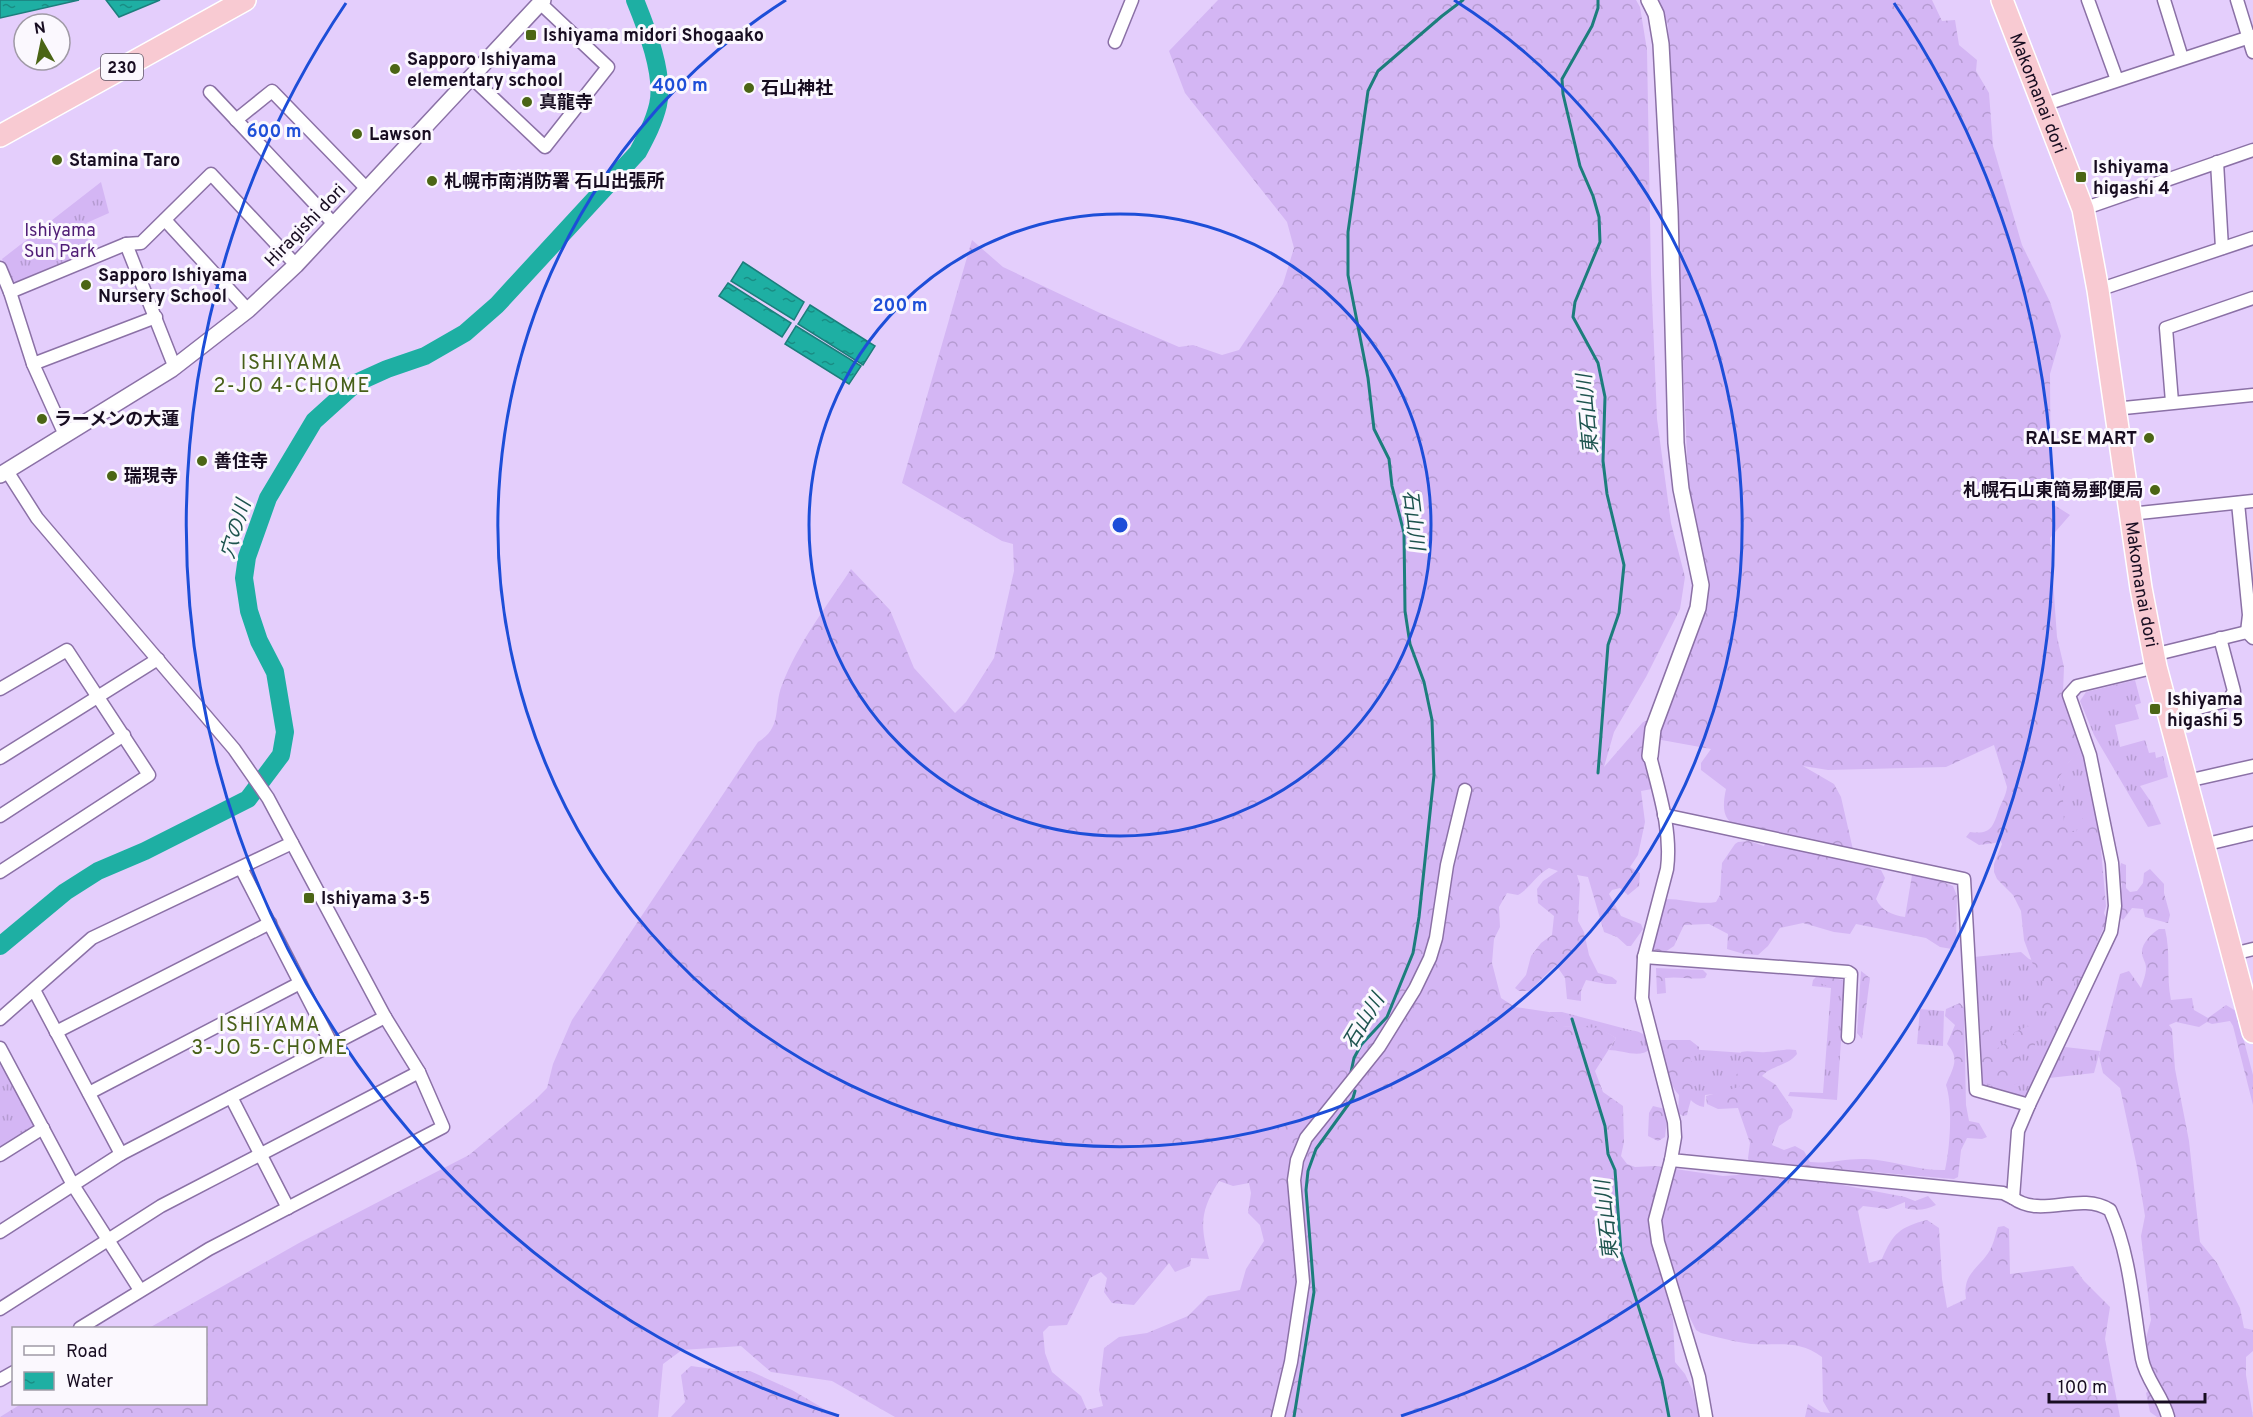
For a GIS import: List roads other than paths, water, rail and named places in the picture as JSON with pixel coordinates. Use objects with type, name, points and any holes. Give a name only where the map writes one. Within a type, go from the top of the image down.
[{"type":"highway","name":"230","points":[[0,136],[245,0]]},
{"type":"highway","name":"Makomanai dori","points":[[2002,0],[2083,209],[2098,290],[2114,410],[2154,661],[2203,845],[2243,952],[2253,1032]]},
{"type":"street","points":[[1115,42],[1132,0]]},
{"type":"street","points":[[1649,0],[1656,14],[1662,44],[1671,212],[1676,443],[1680,489],[1701,585],[1698,608],[1653,729],[1650,756],[1664,815],[1669,854],[1644,957],[1642,998],[1674,1122],[1675,1137],[1655,1220],[1658,1242],[1699,1377],[1707,1417]]},
{"type":"street","points":[[2088,0],[2118,80]]},
{"type":"street","points":[[2164,0],[2182,58]]},
{"type":"street","points":[[2237,0],[2251,36],[2253,52]]},
{"type":"street","points":[[471,77],[544,147],[608,67],[541,2]]},
{"type":"street","name":"Hiragishi dori","points":[[4,473],[175,368],[248,310],[296,265],[541,2]]},
{"type":"street","points":[[2043,105],[2251,36]]},
{"type":"street","points":[[210,92],[333,224]]},
{"type":"street","points":[[236,120],[272,92],[367,189]]},
{"type":"street","points":[[2083,209],[2253,150]]},
{"type":"street","points":[[2217,162],[2222,248]]},
{"type":"street","points":[[10,292],[126,244],[141,243],[211,174],[296,265]]},
{"type":"street","points":[[165,220],[248,310]]},
{"type":"street","points":[[2098,290],[2253,238]]},
{"type":"street","points":[[126,244],[175,368]]},
{"type":"street","points":[[0,268],[33,364],[65,435]]},
{"type":"street","points":[[2172,402],[2166,328],[2253,298]]},
{"type":"street","points":[[33,364],[156,317]]},
{"type":"street","points":[[2114,410],[2253,395]]},
{"type":"street","points":[[4,473],[36,518],[234,749],[268,798],[385,1017],[419,1072],[443,1127],[209,1249],[83,1327]]},
{"type":"street","points":[[2130,514],[2253,501]]},
{"type":"street","points":[[2013,1198],[2018,1131],[2110,932],[2115,906],[2112,863],[2090,755],[2069,695],[2077,686],[2220,638],[2250,635],[2238,502]]},
{"type":"street","points":[[2168,716],[2229,700],[2234,691],[2220,638]]},
{"type":"street","points":[[0,689],[67,650],[149,775],[0,872]]},
{"type":"street","points":[[0,758],[158,658]]},
{"type":"street","points":[[0,816],[124,735]]},
{"type":"street","points":[[2187,781],[2253,766]]},
{"type":"street","points":[[1278,1417],[1291,1362],[1303,1282],[1294,1180],[1297,1160],[1306,1138],[1379,1047],[1411,997],[1430,958],[1436,938],[1447,866],[1465,790]]},
{"type":"street","points":[[1664,815],[1964,879],[1976,1090],[2029,1105]]},
{"type":"street","points":[[2203,845],[2253,832]]},
{"type":"street","points":[[0,1019],[92,938],[292,843]]},
{"type":"street","points":[[241,868],[332,1045]]},
{"type":"street","points":[[56,1032],[270,923]]},
{"type":"street","points":[[1644,957],[1848,972],[1851,974],[1848,1037]]},
{"type":"street","points":[[89,1093],[300,982]]},
{"type":"street","points":[[34,990],[121,1154]]},
{"type":"street","points":[[0,1232],[121,1154],[385,1017]]},
{"type":"street","points":[[0,1048],[73,1185],[140,1290]]},
{"type":"street","points":[[0,1308],[161,1206],[419,1072]]},
{"type":"street","points":[[231,1097],[288,1208]]},
{"type":"street","points":[[0,1155],[43,1128]]},
{"type":"street","points":[[1671,1160],[2003,1193],[2031,1207],[2085,1202],[2101,1204],[2110,1210],[2132,1288],[2142,1360],[2164,1401],[2168,1417]]},
{"type":"water","points":[[0,0],[79,0],[26,12],[12,12],[12,15],[0,18]]},
{"type":"water","points":[[106,0],[160,0],[119,17]]},
{"type":"water","points":[[743,262],[804,302],[794,320],[731,281]]},
{"type":"water","points":[[728,283],[791,323],[782,337],[719,296]]},
{"type":"water","points":[[810,305],[875,346],[863,365],[798,324]]},
{"type":"water","points":[[796,326],[861,366],[849,384],[785,344]]},
{"type":"waterway","name":"穴の川","points":[[0,946],[65,892],[98,871],[145,851],[248,799],[281,755],[285,732],[275,672],[259,641],[249,611],[244,578],[247,557],[268,498],[314,421],[356,383],[425,356],[465,333],[497,305],[638,152],[658,105],[659,80],[653,51],[635,0]]},
{"type":"waterway","name":"石山川","points":[[1351,1072],[1354,1058],[1361,1045],[1387,1017],[1413,953],[1434,775],[1432,720],[1424,682],[1410,644],[1405,611],[1404,533],[1392,486],[1389,459],[1374,429],[1368,378],[1348,275],[1348,232],[1368,91],[1378,71],[1463,0]]},
{"type":"waterway","name":"東石山川","points":[[1598,0],[1592,26],[1562,79],[1563,94],[1580,166],[1599,217],[1600,242],[1575,302],[1573,317],[1598,363],[1605,397],[1603,461],[1607,494],[1624,565],[1619,613],[1608,645],[1598,773]]},
{"type":"waterway","name":"東石山川","points":[[1572,1019],[1605,1126],[1608,1154],[1615,1170],[1621,1252],[1662,1380],[1669,1417]]},
{"type":"waterway","name":"石山川","points":[[1294,1417],[1314,1292],[1306,1190],[1308,1171],[1316,1149],[1353,1098],[1355,1091]]},
{"type":"place","name":"Ishiyama midori Shogaako","points":[[531,35]]},
{"type":"place","name":"Sapporo Ishiyama elementary school","points":[[395,69]]},
{"type":"place","name":"石山神社","points":[[749,88]]},
{"type":"place","name":"真龍寺","points":[[527,102]]},
{"type":"place","name":"Lawson","points":[[357,134]]},
{"type":"place","name":"Stamina Taro","points":[[57,160]]},
{"type":"place","name":"Ishiyama higashi 4","points":[[2081,177]]},
{"type":"place","name":"札幌市南消防署 石山出張所","points":[[432,181]]},
{"type":"place","name":"Sapporo Ishiyama Nursery School","points":[[86,285]]},
{"type":"place","name":"ラーメンの大蓮","points":[[42,419]]},
{"type":"place","name":"RALSE MART","points":[[2149,438]]},
{"type":"place","name":"善住寺","points":[[202,461]]},
{"type":"place","name":"瑞現寺","points":[[112,476]]},
{"type":"place","name":"札幌石山東簡易郵便局","points":[[2155,490]]},
{"type":"place","name":"Ishiyama higashi 5","points":[[2155,709]]},
{"type":"place","name":"Ishiyama 3-5","points":[[309,898]]},
{"type":"district","name":"ISHIYAMA 2-JO 4-CHOME","points":[[292,374]]},
{"type":"district","name":"ISHIYAMA 3-JO 5-CHOME","points":[[270,1036]]},
{"type":"park label","name":"Ishiyama Sun Park","points":[[60,240]]}]
